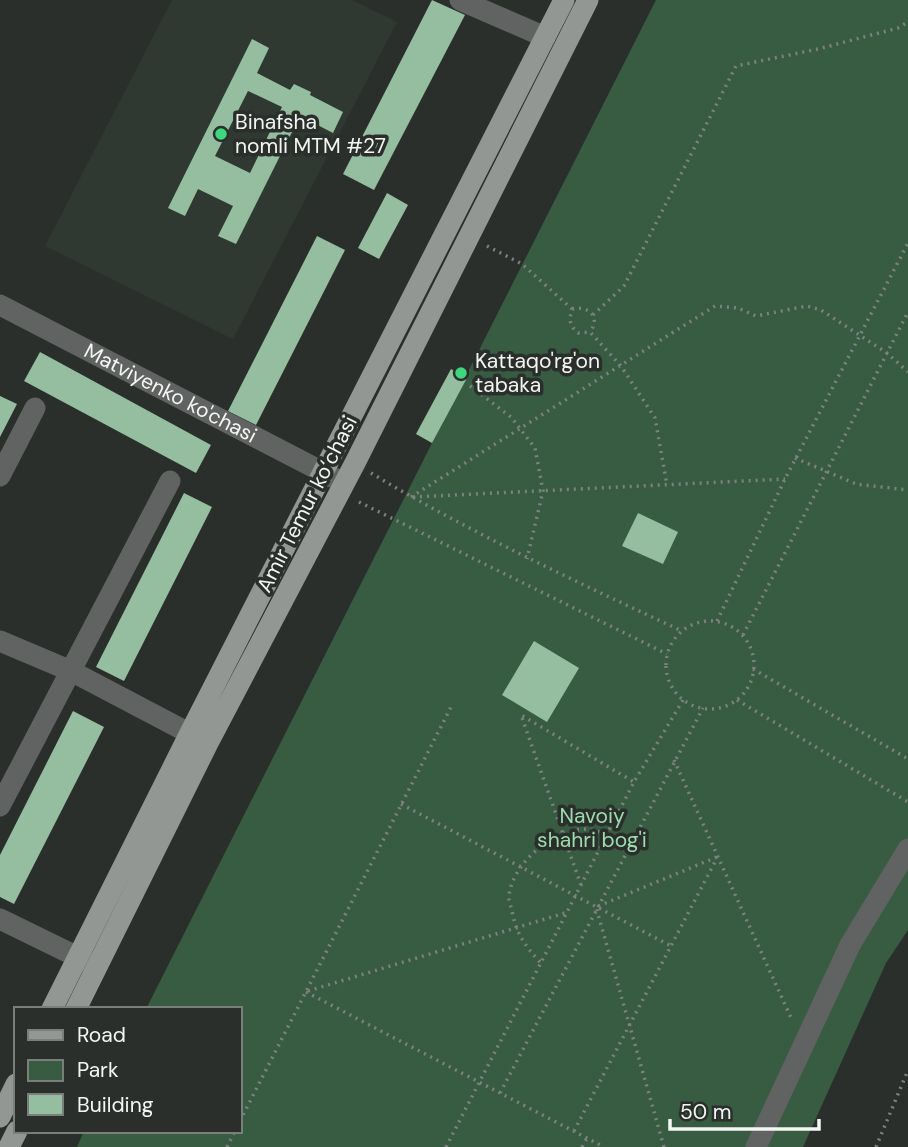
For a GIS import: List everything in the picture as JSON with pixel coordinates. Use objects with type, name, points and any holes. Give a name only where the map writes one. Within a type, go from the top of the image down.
[{"type":"main road","name":"Amir Temur ko‘chasi","points":[[53,1007],[87,961],[199,738],[324,471],[564,0]]},
{"type":"main road","name":"Amir Temur ko‘chasi","points":[[199,738],[355,463],[588,0]]},
{"type":"main road","name":"Amir Temur ko‘chasi","points":[[76,1007],[87,961]]},
{"type":"main road","points":[[0,1117],[14,1088]]},
{"type":"street","points":[[460,0],[545,37]]},
{"type":"street","name":"Matviyenko ko'chasi","points":[[0,305],[344,482]]},
{"type":"street","points":[[0,476],[35,408]]},
{"type":"street","points":[[0,806],[170,481]]},
{"type":"street","points":[[0,641],[71,671],[199,738]]},
{"type":"street","points":[[755,1147],[849,945],[908,849]]},
{"type":"street","points":[[0,919],[87,961]]},
{"type":"path","points":[[593,315],[624,286],[736,66],[818,49],[898,28],[908,22]]},
{"type":"path","points":[[468,237],[522,264],[572,309]]},
{"type":"path","points":[[717,621],[795,458],[908,243]]},
{"type":"path","points":[[411,497],[715,306],[738,308],[756,316],[807,306],[821,310],[887,353],[908,372]]},
{"type":"path","points":[[581,307],[590,310],[595,325],[590,332],[578,333],[571,327],[569,318],[572,309],[581,307]]},
{"type":"path","points":[[743,635],[908,312]]},
{"type":"path","points":[[590,332],[621,366],[655,418],[667,485]]},
{"type":"path","points":[[470,386],[512,417],[535,448],[543,491],[527,559]]},
{"type":"path","points":[[795,458],[856,484],[908,490]]},
{"type":"path","points":[[355,463],[411,497],[527,559],[682,631]]},
{"type":"path","points":[[411,497],[785,479]]},
{"type":"path","points":[[359,502],[667,654]]},
{"type":"path","points":[[702,621],[717,621],[731,625],[743,635],[751,647],[754,661],[747,690],[724,707],[703,708],[683,700],[673,689],[667,676],[669,648],[682,631],[702,621]]},
{"type":"path","points":[[753,669],[908,759]]},
{"type":"path","points":[[446,1147],[634,782],[683,700]]},
{"type":"path","points":[[737,700],[908,802]]},
{"type":"path","points":[[242,1117],[452,705]]},
{"type":"path","points":[[500,1093],[703,708]]},
{"type":"path","points":[[581,885],[522,715],[634,782]]},
{"type":"path","points":[[674,760],[803,1044]]},
{"type":"path","points":[[401,804],[671,946]]},
{"type":"path","points":[[540,962],[526,947],[515,928],[509,896],[519,866],[538,848],[563,834],[586,829],[607,834]]},
{"type":"path","points":[[596,907],[718,857]]},
{"type":"path","points":[[574,1132],[718,857]]},
{"type":"path","points":[[596,907],[664,1147]]},
{"type":"path","points":[[306,992],[566,913]]},
{"type":"path","points":[[306,992],[604,1147]]},
{"type":"path","points":[[876,1147],[908,1070]]},
{"type":"path","points":[[582,1147],[587,1138]]},
{"type":"shaded area","name":"Binafsha nomli MTM #27","points":[[172,0],[352,0],[397,22],[233,339],[45,246]]},
{"type":"green space","name":"Navoiy shahri bog'i","points":[[656,0],[908,0],[908,930],[886,963],[803,1147],[77,1147],[83,1133],[242,1133],[242,1007],[147,1007]]},
{"type":"building","points":[[432,0],[465,15],[374,190],[343,174]]},
{"type":"building","points":[[252,39],[269,48],[257,73],[290,90],[294,84],[343,112],[333,133],[300,116],[236,244],[218,236],[233,206],[198,189],[185,216],[168,208]],"holes":[[[248,91],[282,107],[250,173],[215,156]]]},
{"type":"building","points":[[387,193],[408,205],[379,259],[358,248]]},
{"type":"building","points":[[317,236],[345,250],[256,425],[228,411]]},
{"type":"building","points":[[40,352],[211,445],[196,473],[24,381]]},
{"type":"building","points":[[451,369],[467,378],[432,443],[416,434]]},
{"type":"building","points":[[0,396],[17,404],[0,437]]},
{"type":"building","points":[[184,493],[212,507],[124,681],[96,667]]},
{"type":"building","points":[[638,513],[678,532],[663,564],[622,546]]},
{"type":"building","points":[[534,641],[579,668],[547,722],[502,695]]},
{"type":"building","points":[[73,711],[104,727],[14,904],[0,897],[0,855]]},
{"type":"place","name":"Binafsha nomli MTM #27","points":[[221,134]]},
{"type":"place","name":"Kattaqo'rg'on tabaka","points":[[461,373]]}]
